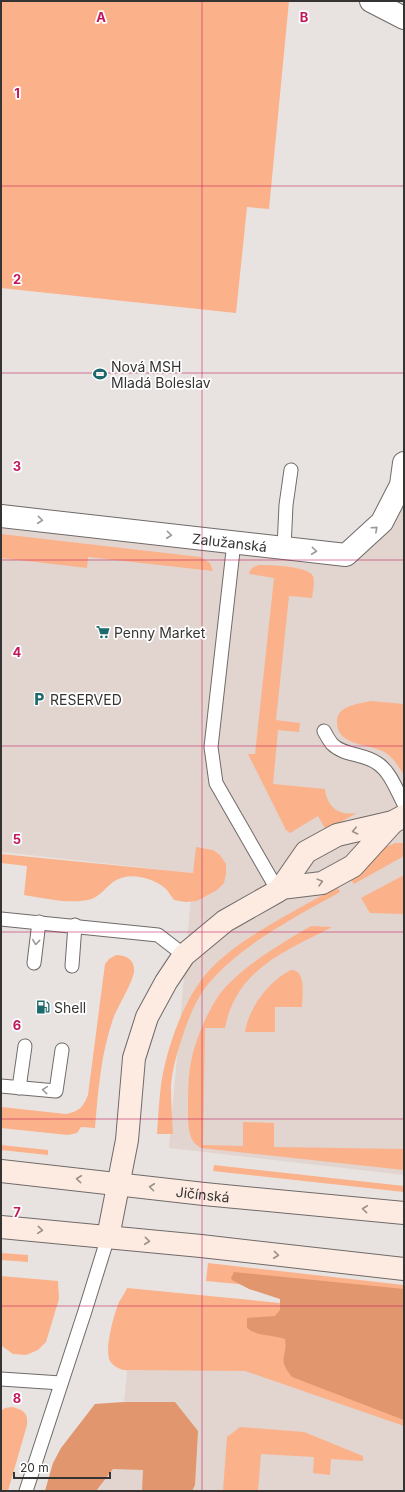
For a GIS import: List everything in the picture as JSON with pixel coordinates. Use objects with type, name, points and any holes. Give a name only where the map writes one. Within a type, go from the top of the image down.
[{"type":"street","points":[[374,2],[404,18]]},
{"type":"street","name":"Zalužanská","points":[[1,516],[346,555],[382,522],[403,485],[404,462]]},
{"type":"street","points":[[280,890],[306,852],[337,835],[400,814]]},
{"type":"street","points":[[108,1237],[127,1140],[134,1058],[147,1017],[166,982],[184,955],[225,921],[280,890],[322,883],[353,866],[400,814]]},
{"type":"street","name":"Jičínská","points":[[1,1171],[118,1183],[204,1194],[404,1213]]},
{"type":"street","points":[[1,1227],[404,1269]]},
{"type":"lane","points":[[284,548],[286,505],[291,470]]},
{"type":"lane","points":[[234,542],[211,747],[216,784],[280,890]]},
{"type":"lane","points":[[324,731],[332,744],[341,750],[366,757],[378,763],[386,773],[400,814]]},
{"type":"lane","points":[[1,919],[75,925],[158,935],[184,955]]},
{"type":"lane","points":[[34,963],[38,922]]},
{"type":"lane","points":[[72,966],[75,925]]},
{"type":"lane","points":[[20,1088],[25,1046]]},
{"type":"lane","points":[[1,1086],[56,1091],[62,1050]]},
{"type":"lane","points":[[26,1491],[108,1237]]},
{"type":"lane","points":[[1,1379],[61,1383]]},
{"type":"shaded area","points":[[1,1],[289,1],[269,209],[247,207],[236,313],[1,288]]},
{"type":"shaded area","points":[[404,498],[404,1175],[169,1148],[193,873],[1,852],[1,515],[340,551]]},
{"type":"shaded area","points":[[1,534],[200,557],[210,563],[213,571],[88,557],[87,568],[1,558]]},
{"type":"shaded area","points":[[259,565],[297,568],[310,573],[314,578],[312,598],[289,596],[276,720],[300,723],[299,732],[278,730],[273,784],[325,789],[328,801],[335,809],[345,813],[357,813],[326,830],[318,816],[290,833],[286,830],[248,754],[255,754],[274,578],[249,574],[252,568]]},
{"type":"shaded area","points":[[371,701],[404,704],[404,775],[389,755],[379,750],[348,740],[342,736],[338,729],[338,716],[345,708],[355,704]]},
{"type":"shaded area","points":[[395,843],[404,843],[404,856],[354,884],[351,880],[386,847]]},
{"type":"shaded area","points":[[196,847],[213,850],[220,855],[226,864],[226,874],[224,883],[217,890],[197,901],[185,902],[174,900],[165,888],[153,881],[146,878],[132,876],[113,882],[99,895],[88,900],[64,901],[24,895],[27,866],[1,863],[1,854],[193,873]]},
{"type":"shaded area","points":[[404,875],[404,914],[370,913],[361,898]]},
{"type":"shaded area","points":[[337,887],[340,892],[270,932],[237,956],[208,984],[196,1003],[178,1050],[171,1086],[173,1134],[157,1134],[163,1072],[171,1044],[187,1003],[202,979],[214,965],[247,940],[265,928]]},
{"type":"shaded area","points":[[311,926],[332,927],[291,948],[254,974],[243,986],[235,999],[225,1028],[205,1028],[203,1145],[243,1146],[243,1122],[274,1123],[274,1147],[404,1149],[404,1170],[201,1148],[193,1141],[189,1131],[188,1088],[190,1068],[197,1040],[214,1003],[228,985],[249,966],[274,948]]},
{"type":"shaded area","points":[[116,955],[125,956],[130,959],[134,968],[134,973],[115,1014],[109,1032],[99,1086],[95,1128],[81,1127],[77,1133],[68,1135],[1,1128],[1,1107],[66,1114],[78,1110],[83,1105],[88,1095],[105,964],[109,959]]},
{"type":"shaded area","points":[[291,970],[296,971],[302,979],[302,1007],[275,1007],[275,1032],[245,1032],[251,1013],[261,996],[275,981]]},
{"type":"shaded area","points":[[1,1145],[48,1150],[48,1155],[1,1150]]},
{"type":"shaded area","points":[[214,1165],[404,1186],[404,1192],[213,1171]]},
{"type":"shaded area","points":[[1,1253],[28,1255],[28,1262],[1,1260]]},
{"type":"shaded area","points":[[208,1263],[404,1285],[404,1300],[206,1281]]},
{"type":"shaded area","points":[[234,1272],[404,1289],[404,1420],[292,1377],[287,1370],[284,1361],[286,1345],[285,1339],[256,1333],[247,1328],[247,1318],[275,1316],[280,1310],[280,1299],[249,1289],[232,1280],[231,1278]]},
{"type":"shaded area","points":[[1,1276],[58,1281],[59,1299],[46,1342],[38,1350],[26,1355],[13,1354],[2,1346],[1,1343]]},
{"type":"shaded area","points":[[127,1288],[404,1315],[404,1426],[245,1371],[123,1370],[117,1368],[110,1361],[108,1356],[109,1341],[112,1323],[119,1302]]},
{"type":"shaded area","points":[[404,1333],[404,1491],[45,1491],[53,1463],[61,1448],[95,1404],[124,1402],[127,1373],[119,1355]]},
{"type":"shaded area","points":[[124,1402],[175,1402],[198,1431],[195,1485],[192,1491],[142,1491],[143,1470],[113,1469],[96,1491],[45,1491],[53,1463],[61,1448],[95,1404]]},
{"type":"shaded area","points":[[12,1407],[20,1409],[26,1415],[27,1425],[8,1491],[1,1491],[1,1411],[5,1408]]},
{"type":"shaded area","points":[[240,1427],[304,1432],[363,1456],[363,1461],[331,1459],[330,1475],[313,1473],[314,1457],[261,1454],[258,1491],[223,1491],[227,1437]]},
{"type":"place","name":"Nová MSH Mladá Boleslav","points":[[100,374]]},
{"type":"place","name":"Penny Market","points":[[103,632]]},
{"type":"place","name":"RESERVED","points":[[39,699]]},
{"type":"place","name":"Shell","points":[[43,1007]]}]
